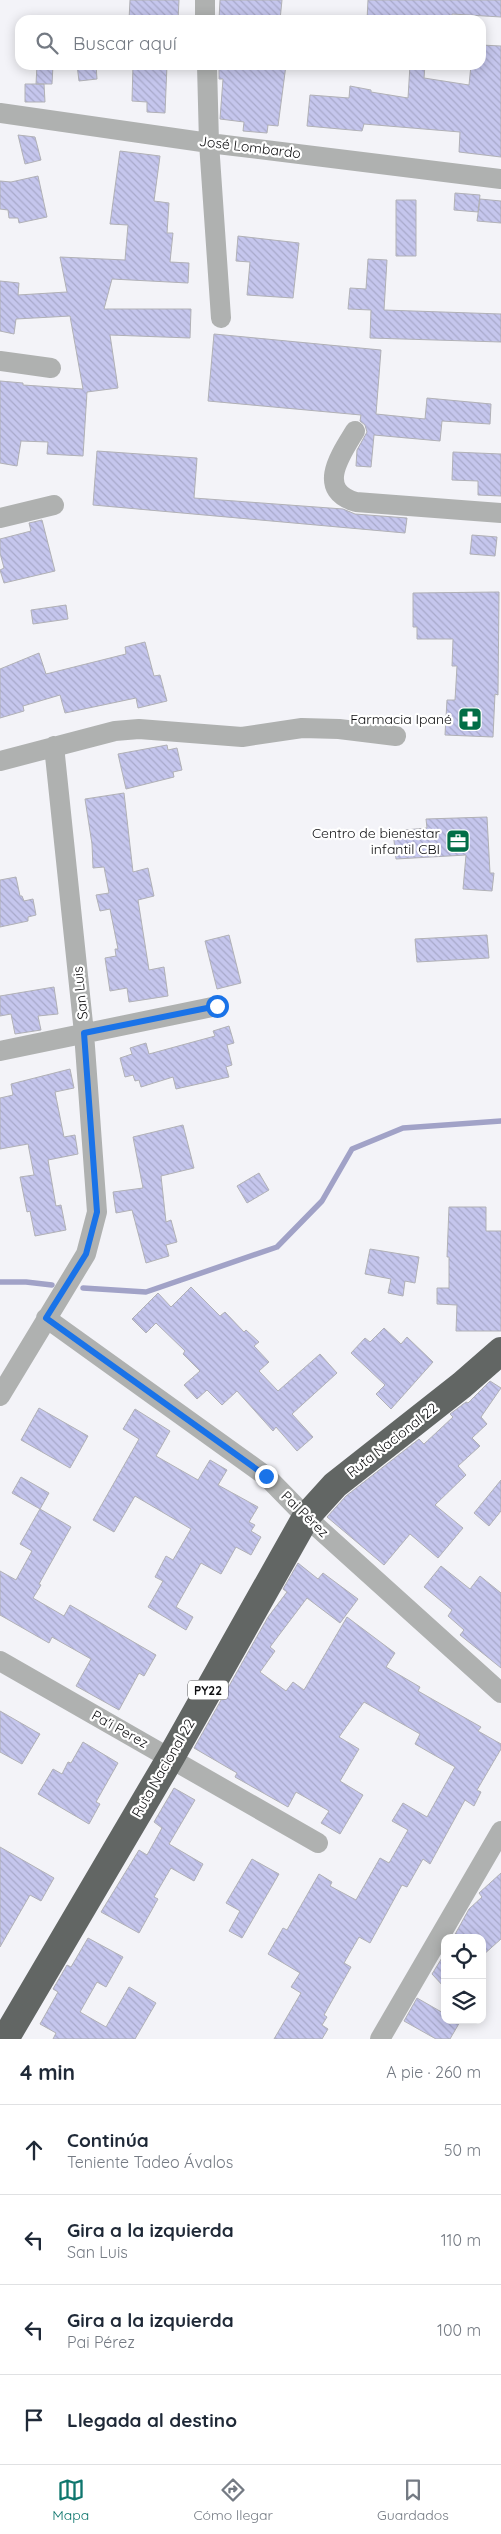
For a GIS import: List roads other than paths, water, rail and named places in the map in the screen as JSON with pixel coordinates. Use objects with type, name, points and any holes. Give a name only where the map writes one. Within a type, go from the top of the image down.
[{"type":"highway","name":"Ruta Nacional 22","points":[[5,2039],[171,1757],[306,1517],[335,1485],[462,1385],[501,1351]]},
{"type":"highway","name":"Ruta Nacional 22","points":[[462,1385],[501,1365]]},
{"type":"street","points":[[205,0],[206,15]]},
{"type":"street","points":[[207,70],[209,142],[221,318]]},
{"type":"street","name":"José Lombardo","points":[[0,113],[501,179]]},
{"type":"street","points":[[0,360],[51,368]]},
{"type":"street","points":[[355,431],[336,463],[334,477],[335,488],[347,500],[501,513]]},
{"type":"street","points":[[0,518],[54,505]]},
{"type":"street","points":[[0,761],[115,731],[139,729],[242,737],[302,728],[339,729],[396,736]]},
{"type":"street","name":"San Luis","points":[[0,1396],[86,1254],[97,1212],[84,1033],[54,746]]},
{"type":"street","points":[[0,1051],[217,1006]]},
{"type":"street","name":"Pai Pérez","points":[[46,1318],[266,1476],[306,1517],[501,1693]]},
{"type":"street","name":"Pa'i Perez","points":[[0,1661],[171,1757],[318,1843]]},
{"type":"street","points":[[380,2039],[501,1830]]},
{"type":"waterway","points":[[83,1288],[146,1292],[277,1247],[322,1201],[352,1149],[403,1128],[501,1121]]},
{"type":"waterway","points":[[0,1282],[52,1285]]},
{"type":"place","name":"Farmacia Ipané","points":[[470,719]]},
{"type":"place","name":"Centro de bienestar infantil CBI","points":[[458,841]]}]
